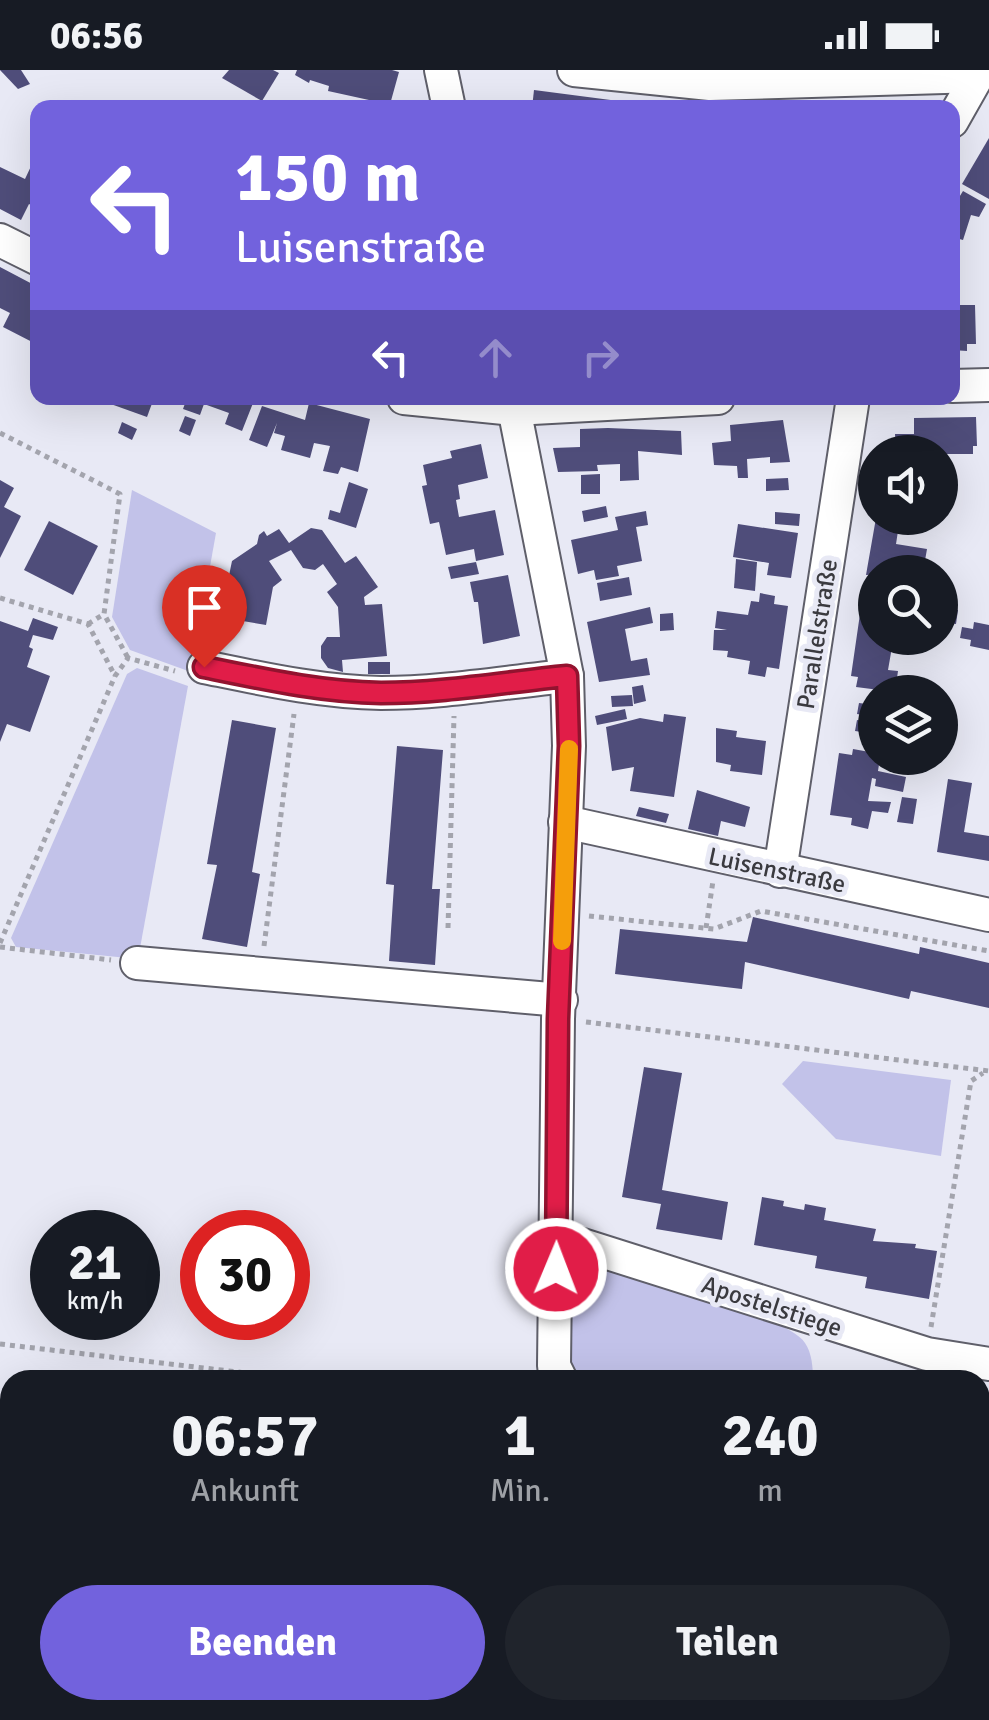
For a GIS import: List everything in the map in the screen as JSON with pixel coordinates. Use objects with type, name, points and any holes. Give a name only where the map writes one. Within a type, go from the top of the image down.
[{"type":"street","points":[[441,70],[447,100]]},
{"type":"street","points":[[574,70],[710,84],[979,73]]},
{"type":"street","points":[[960,107],[979,73]]},
{"type":"street","points":[[0,240],[30,255]]},
{"type":"street","points":[[960,386],[989,385]]},
{"type":"street","points":[[513,405],[567,676],[569,746],[562,913],[556,1370]]},
{"type":"street","name":"Parallelstraße","points":[[780,871],[852,405]]},
{"type":"street","points":[[204,667],[298,686],[380,693],[455,690],[567,676]]},
{"type":"street","name":"Luisenstraße","points":[[565,822],[989,915]]},
{"type":"street","points":[[138,963],[260,973],[560,1009]]},
{"type":"street","name":"Apostelstiege","points":[[556,1237],[927,1354],[989,1364]]},
{"type":"path","points":[[0,432],[120,494],[104,614],[128,658],[188,674],[204,667]]},
{"type":"path","points":[[0,598],[88,624],[115,676]]},
{"type":"path","points":[[88,624],[104,614]]},
{"type":"path","points":[[128,658],[115,676],[0,945],[138,963]]},
{"type":"path","points":[[260,973],[298,686]]},
{"type":"path","points":[[448,928],[455,690]]},
{"type":"path","points":[[706,928],[717,857]]},
{"type":"path","points":[[562,913],[714,929],[761,911],[989,951]]},
{"type":"path","points":[[560,1009],[987,1071]]},
{"type":"path","points":[[927,1354],[971,1081],[987,1071]]},
{"type":"path","points":[[0,1344],[221,1370]]},
{"type":"shaded area","points":[[132,490],[216,533],[191,672],[130,650],[112,617]]},
{"type":"shaded area","points":[[137,668],[188,686],[138,959],[16,947],[11,938],[127,674]]},
{"type":"shaded area","points":[[803,1061],[951,1080],[941,1156],[836,1139],[782,1084]]},
{"type":"shaded area","points":[[597,1266],[741,1309],[792,1332],[805,1343],[812,1370],[570,1370],[567,1278],[572,1272]]},
{"type":"building","points":[[0,70],[21,70],[30,84],[18,89]]},
{"type":"building","points":[[229,70],[279,73],[263,100],[222,78]]},
{"type":"building","points":[[297,70],[399,72],[391,100],[369,100],[328,91],[329,86],[310,80],[309,83],[295,75]]},
{"type":"building","points":[[534,90],[611,100],[533,100]]},
{"type":"building","points":[[989,138],[989,199],[962,184]]},
{"type":"building","points":[[0,167],[25,179],[30,168],[30,205],[21,220],[0,209]]},
{"type":"building","points":[[963,191],[986,204],[979,217],[971,215],[963,240],[960,239]]},
{"type":"building","points":[[0,267],[30,283],[30,341],[3,327],[10,313],[0,308]]},
{"type":"building","points":[[960,305],[975,305],[976,344],[967,344],[967,351],[960,351]]},
{"type":"building","points":[[114,405],[151,405],[147,417]]},
{"type":"building","points":[[184,405],[204,405],[200,415],[183,409]]},
{"type":"building","points":[[207,405],[252,405],[242,431],[225,424],[229,413]]},
{"type":"building","points":[[309,405],[370,419],[358,472],[341,467],[338,474],[323,471],[330,446],[314,443],[310,458],[281,450],[285,436],[274,433],[277,423],[267,447],[249,440],[262,406],[305,420]]},
{"type":"building","points":[[185,416],[196,420],[190,436],[179,431]]},
{"type":"building","points":[[976,417],[977,446],[973,446],[973,454],[958,454],[958,435],[895,435],[914,434],[914,418]]},
{"type":"building","points":[[783,420],[790,462],[770,463],[770,457],[747,459],[748,478],[738,478],[737,466],[714,465],[712,443],[731,441],[730,425]]},
{"type":"building","points":[[122,422],[137,429],[132,440],[118,433]]},
{"type":"building","points":[[580,429],[681,431],[682,455],[638,451],[639,480],[620,481],[620,464],[597,465],[598,471],[558,472],[553,448],[580,447]]},
{"type":"building","points":[[481,444],[488,478],[458,485],[459,517],[495,510],[504,555],[476,561],[474,549],[446,555],[439,522],[430,524],[422,486],[427,485],[423,465],[452,458],[450,451]]},
{"type":"building","points":[[600,474],[600,494],[581,494],[581,475]]},
{"type":"building","points":[[788,478],[789,490],[766,491],[766,479]]},
{"type":"building","points":[[0,480],[14,488],[4,507],[21,516],[0,558]]},
{"type":"building","points":[[349,482],[368,489],[356,528],[328,519],[330,510],[340,513]]},
{"type":"building","points":[[606,506],[608,517],[584,522],[582,511]]},
{"type":"building","points":[[646,511],[648,525],[636,527],[642,561],[617,566],[619,576],[596,580],[594,570],[578,574],[571,540],[618,530],[615,517]]},
{"type":"building","points":[[775,512],[800,514],[799,526],[775,524]]},
{"type":"building","points":[[49,521],[98,546],[73,595],[24,570]]},
{"type":"building","points":[[738,524],[798,533],[791,578],[767,575],[769,563],[733,557]]},
{"type":"building","points":[[311,528],[322,530],[345,563],[356,556],[378,587],[364,597],[365,605],[382,604],[387,656],[342,660],[343,672],[328,668],[321,658],[321,646],[327,637],[340,637],[338,607],[327,592],[337,584],[323,564],[315,570],[303,568],[291,550],[269,561],[282,580],[273,587],[266,625],[231,619],[233,606],[223,605],[232,561],[257,544],[264,531],[267,536],[279,529],[289,543]]},
{"type":"building","points":[[873,535],[897,535],[896,544],[927,549],[926,555],[870,555]]},
{"type":"building","points":[[736,559],[757,562],[755,591],[734,588]]},
{"type":"building","points":[[476,562],[479,574],[451,579],[448,567]]},
{"type":"building","points":[[508,575],[520,636],[483,644],[478,602],[474,602],[470,582]]},
{"type":"building","points":[[629,577],[632,595],[600,601],[597,583]]},
{"type":"building","points":[[760,593],[775,596],[774,604],[788,606],[779,669],[767,667],[765,677],[748,674],[750,661],[727,657],[728,651],[713,650],[714,630],[727,630],[715,628],[717,611],[748,615],[751,601],[759,602]]},
{"type":"building","points":[[650,607],[653,623],[625,629],[631,661],[647,658],[650,675],[599,682],[587,622]]},
{"type":"building","points":[[673,613],[674,630],[660,631],[660,614]]},
{"type":"building","points":[[33,618],[58,627],[53,640],[33,635],[29,647],[33,649],[27,667],[50,676],[30,732],[7,724],[0,742],[0,621],[28,631]]},
{"type":"building","points":[[974,622],[989,625],[989,650],[970,646],[971,640],[960,638],[962,627],[973,629]]},
{"type":"building","points":[[858,628],[858,655],[891,655],[888,670],[898,671],[897,675],[851,676]]},
{"type":"building","points":[[368,662],[390,662],[390,674],[368,674]]},
{"type":"building","points":[[643,685],[646,701],[634,704],[632,687]]},
{"type":"building","points":[[632,695],[633,706],[612,707],[611,696]]},
{"type":"building","points":[[625,709],[627,719],[597,725],[595,716]]},
{"type":"building","points":[[664,714],[686,717],[674,797],[630,791],[634,767],[612,771],[606,727],[640,718],[663,722]]},
{"type":"building","points":[[232,720],[276,728],[252,872],[260,874],[247,947],[202,939],[217,865],[207,864]]},
{"type":"building","points":[[716,728],[737,731],[736,737],[766,741],[762,775],[730,771],[731,765],[716,762]]},
{"type":"building","points":[[397,746],[443,750],[432,889],[440,889],[435,965],[389,961],[394,885],[386,884]]},
{"type":"building","points":[[853,749],[858,750],[858,775],[906,777],[903,792],[875,786],[876,779],[872,778],[868,801],[891,802],[888,813],[872,811],[868,829],[851,825],[852,818],[830,815],[839,753],[852,755]]},
{"type":"building","points":[[948,779],[972,783],[964,832],[989,836],[989,861],[937,852]]},
{"type":"building","points":[[697,790],[750,807],[745,827],[721,821],[718,836],[688,829]]},
{"type":"building","points":[[902,797],[917,799],[913,824],[897,822]]},
{"type":"building","points":[[639,807],[669,814],[666,823],[636,816]]},
{"type":"building","points":[[753,917],[919,954],[920,947],[989,963],[989,1008],[911,991],[909,999],[745,962],[742,989],[615,974],[620,929],[747,942]]},
{"type":"building","points":[[644,1067],[682,1073],[662,1190],[728,1202],[722,1240],[656,1229],[661,1204],[622,1197]]},
{"type":"building","points":[[762,1197],[804,1210],[805,1204],[826,1208],[824,1220],[876,1229],[873,1241],[916,1244],[915,1248],[937,1251],[929,1299],[865,1288],[867,1277],[815,1268],[817,1256],[754,1245]]},
{"type":"slow traffic","points":[[562,941],[569,749]]},
{"type":"route","points":[[204,667],[298,686],[380,693],[455,690],[567,676],[569,746],[558,1019],[556,1269]]}]
